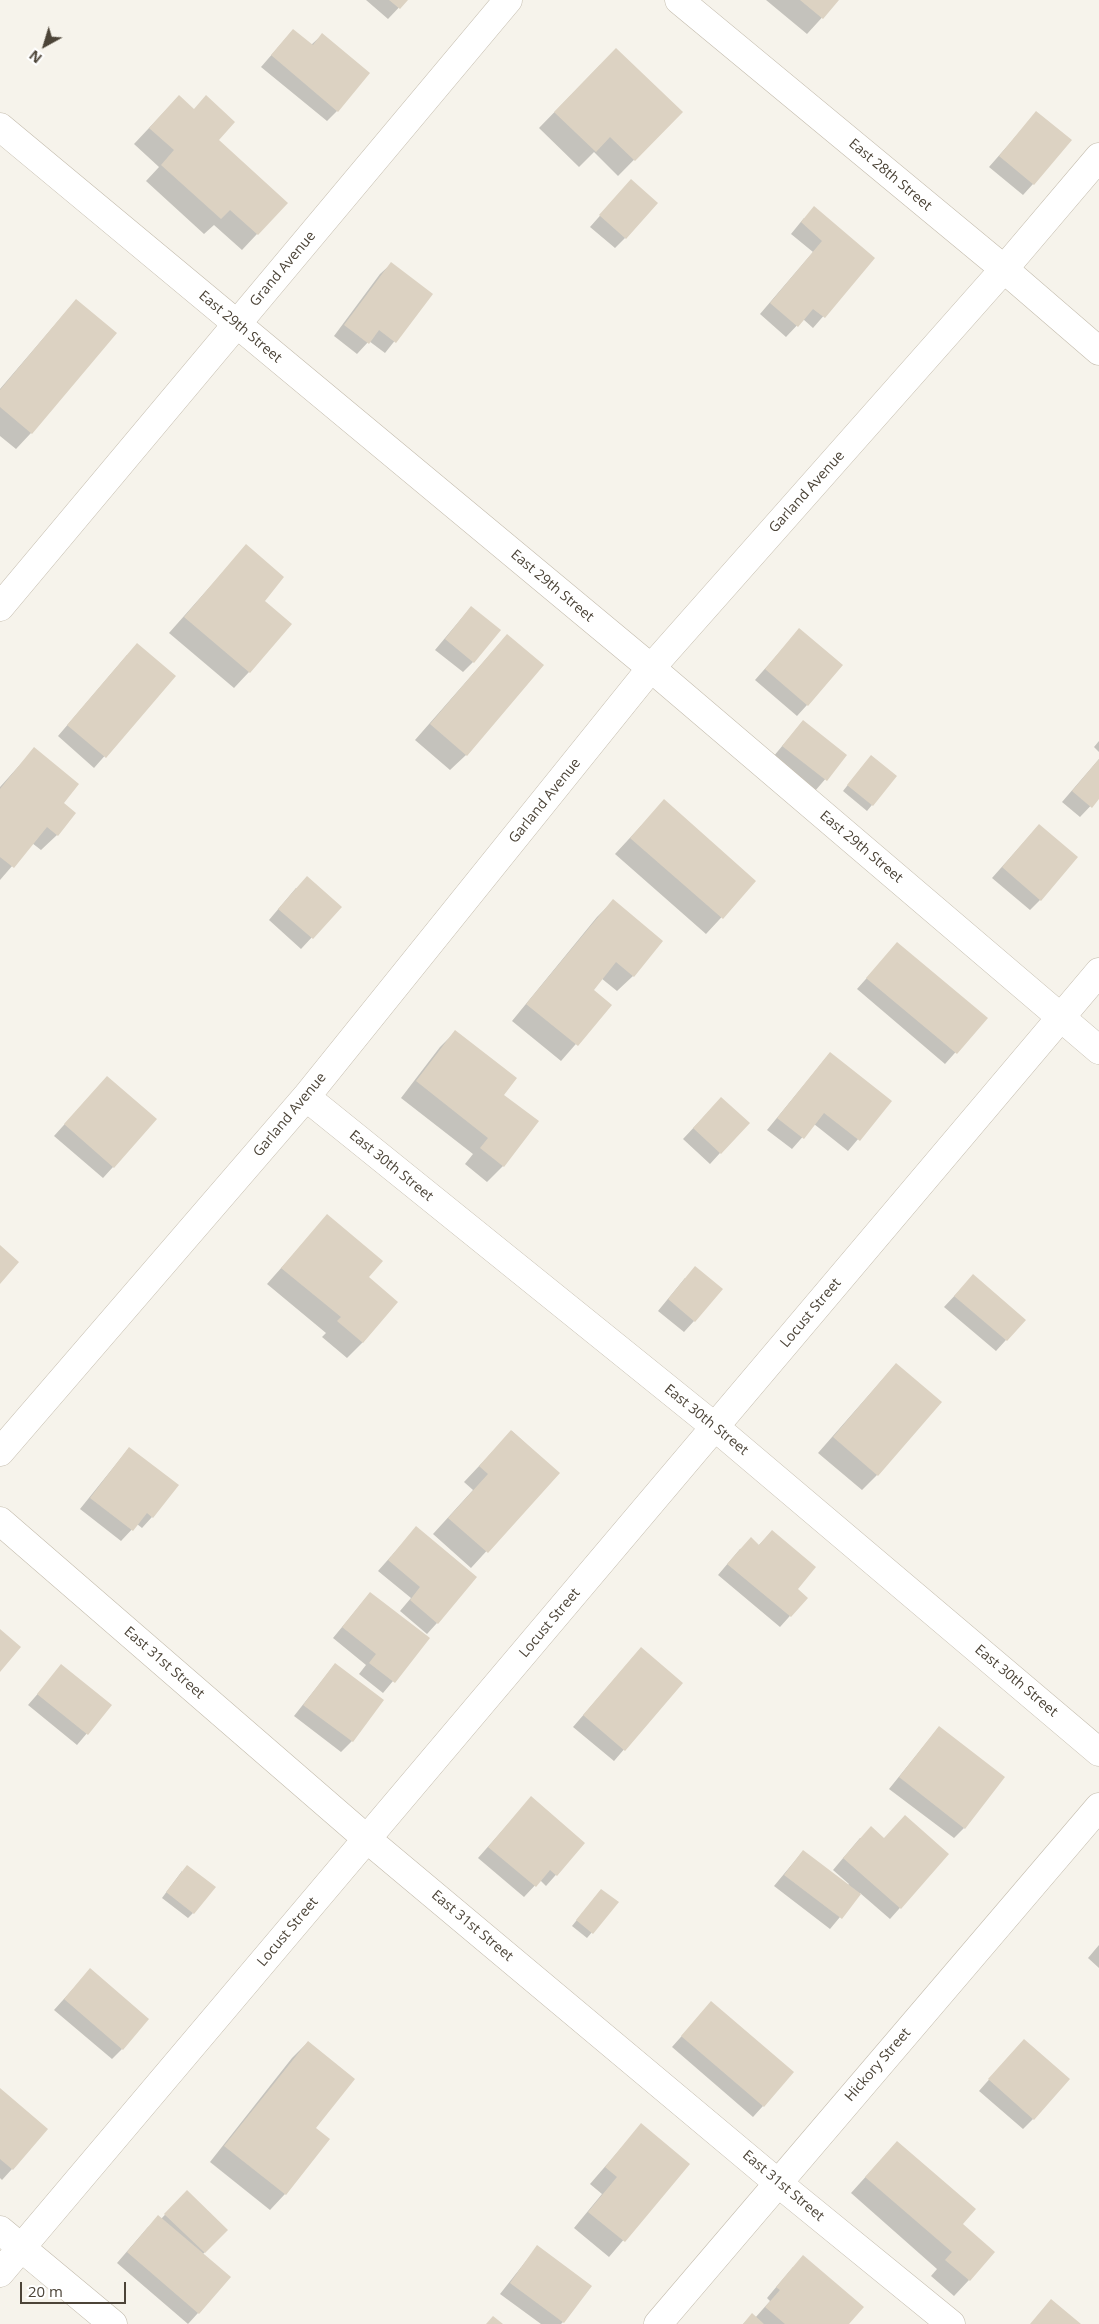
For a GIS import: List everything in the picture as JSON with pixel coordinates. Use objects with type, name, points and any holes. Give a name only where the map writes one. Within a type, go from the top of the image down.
[{"type":"street","name":"Grand Avenue","points":[[0,607],[508,0]]},
{"type":"street","name":"East 28th Street","points":[[679,0],[1004,269],[1099,351]]},
{"type":"street","name":"East 29th Street","points":[[0,127],[651,668],[1099,1050]]},
{"type":"street","name":"Garland Avenue","points":[[0,1452],[306,1097],[651,668],[1004,269],[1099,157]]},
{"type":"street","name":"Locust Street","points":[[0,2273],[1099,972]]},
{"type":"street","name":"East 30th Street","points":[[306,1097],[715,1427],[1099,1752]]},
{"type":"street","name":"East 31st Street","points":[[0,1520],[367,1839],[778,2183],[951,2324]]},
{"type":"street","name":"Hickory Street","points":[[658,2324],[1099,1807]]},
{"type":"street","points":[[0,2230],[113,2324]]},
{"type":"building","points":[[389,0],[408,0],[400,9]]},
{"type":"building","points":[[800,0],[839,0],[823,19]]},
{"type":"building","points":[[293,29],[313,45],[322,33],[370,73],[338,112],[271,55]]},
{"type":"building","points":[[616,48],[683,112],[635,161],[610,137],[596,152],[554,112]]},
{"type":"building","points":[[179,95],[194,109],[206,95],[235,122],[219,140],[288,203],[258,235],[230,210],[221,219],[161,165],[174,150],[149,128]]},
{"type":"building","points":[[1036,111],[1072,140],[1034,185],[999,156]]},
{"type":"building","points":[[631,179],[658,203],[626,239],[599,215]]},
{"type":"building","points":[[814,206],[875,258],[825,318],[813,309],[798,327],[770,303],[822,241],[801,222]]},
{"type":"building","points":[[391,262],[433,294],[396,343],[379,330],[369,344],[344,325]]},
{"type":"building","points":[[76,299],[117,333],[32,434],[0,407],[0,390]]},
{"type":"building","points":[[246,544],[284,577],[265,601],[292,624],[250,673],[184,617]]},
{"type":"building","points":[[471,606],[501,630],[474,663],[445,639]]},
{"type":"building","points":[[799,628],[843,665],[808,706],[765,669]]},
{"type":"building","points":[[507,634],[544,665],[467,756],[430,724]]},
{"type":"building","points":[[137,643],[176,676],[106,758],[67,725]]},
{"type":"building","points":[[803,720],[847,755],[827,781],[782,746]]},
{"type":"building","points":[[34,747],[79,784],[64,803],[76,813],[58,836],[47,827],[14,868],[0,857],[0,789]]},
{"type":"building","points":[[871,755],[897,776],[873,806],[847,785]]},
{"type":"building","points":[[1099,759],[1099,799],[1092,808],[1072,791]]},
{"type":"building","points":[[664,799],[756,881],[723,919],[630,838]]},
{"type":"building","points":[[1039,824],[1078,857],[1041,901],[1002,867]]},
{"type":"building","points":[[307,876],[342,907],[313,939],[278,909]]},
{"type":"building","points":[[613,899],[663,941],[634,977],[616,962],[594,990],[612,1005],[578,1046],[526,1004]]},
{"type":"building","points":[[897,942],[988,1018],[957,1054],[866,978]]},
{"type":"building","points":[[455,1030],[517,1078],[504,1095],[539,1121],[504,1167],[480,1148],[488,1138],[416,1081]]},
{"type":"building","points":[[830,1052],[892,1101],[860,1141],[824,1113],[804,1139],[777,1118]]},
{"type":"building","points":[[107,1076],[157,1119],[114,1168],[64,1124]]},
{"type":"building","points":[[721,1097],[750,1123],[721,1154],[693,1128]]},
{"type":"building","points":[[327,1214],[383,1261],[369,1277],[398,1302],[363,1343],[337,1321],[341,1317],[281,1268]]},
{"type":"building","points":[[0,1245],[19,1262],[0,1284]]},
{"type":"building","points":[[695,1266],[723,1289],[695,1322],[668,1299]]},
{"type":"building","points":[[973,1274],[1026,1320],[1007,1341],[954,1296]]},
{"type":"building","points":[[896,1363],[942,1402],[878,1476],[833,1437]]},
{"type":"building","points":[[511,1430],[560,1473],[488,1553],[448,1518],[488,1474],[479,1466]]},
{"type":"building","points":[[129,1447],[179,1485],[153,1518],[147,1513],[133,1531],[90,1498]]},
{"type":"building","points":[[416,1526],[477,1577],[438,1624],[410,1600],[420,1587],[388,1560]]},
{"type":"building","points":[[772,1530],[816,1567],[798,1589],[808,1598],[791,1617],[727,1564],[751,1537],[759,1545]]},
{"type":"building","points":[[370,1592],[430,1638],[395,1683],[369,1663],[376,1654],[342,1627]]},
{"type":"building","points":[[0,1629],[21,1647],[0,1672]]},
{"type":"building","points":[[641,1647],[683,1683],[625,1751],[583,1715]]},
{"type":"building","points":[[335,1663],[384,1700],[353,1742],[303,1705]]},
{"type":"building","points":[[61,1664],[112,1705],[88,1735],[37,1694]]},
{"type":"building","points":[[939,1726],[1005,1777],[965,1829],[899,1777]]},
{"type":"building","points":[[531,1796],[585,1843],[557,1876],[550,1870],[536,1887],[488,1847]]},
{"type":"building","points":[[905,1815],[949,1854],[901,1909],[843,1858],[871,1826],[884,1838]]},
{"type":"building","points":[[803,1850],[861,1894],[842,1919],[784,1875]]},
{"type":"building","points":[[187,1865],[216,1887],[194,1914],[166,1892]]},
{"type":"building","points":[[601,1889],[619,1902],[593,1934],[576,1920]]},
{"type":"building","points":[[90,1968],[149,2019],[123,2050],[64,1999]]},
{"type":"building","points":[[711,2001],[794,2072],[764,2107],[681,2036]]},
{"type":"building","points":[[1024,2039],[1070,2079],[1034,2120],[988,2079]]},
{"type":"building","points":[[308,2041],[355,2079],[316,2128],[330,2139],[286,2195],[224,2146]]},
{"type":"building","points":[[0,2088],[48,2129],[13,2170],[0,2159]]},
{"type":"building","points":[[641,2123],[690,2164],[625,2242],[588,2212],[617,2177],[605,2167]]},
{"type":"building","points":[[897,2141],[976,2209],[963,2224],[995,2252],[970,2281],[945,2260],[952,2252],[865,2177]]},
{"type":"building","points":[[187,2190],[228,2230],[205,2253],[164,2214]]},
{"type":"building","points":[[158,2215],[231,2277],[199,2314],[127,2252]]},
{"type":"building","points":[[537,2245],[592,2286],[564,2323],[510,2283]]},
{"type":"building","points":[[803,2255],[864,2307],[849,2324],[785,2324],[765,2307],[780,2290],[776,2287]]},
{"type":"building","points":[[1051,2299],[1081,2324],[1030,2324]]},
{"type":"building","points":[[752,2313],[764,2324],[743,2324]]},
{"type":"building","points":[[493,2316],[503,2324],[486,2324]]}]
